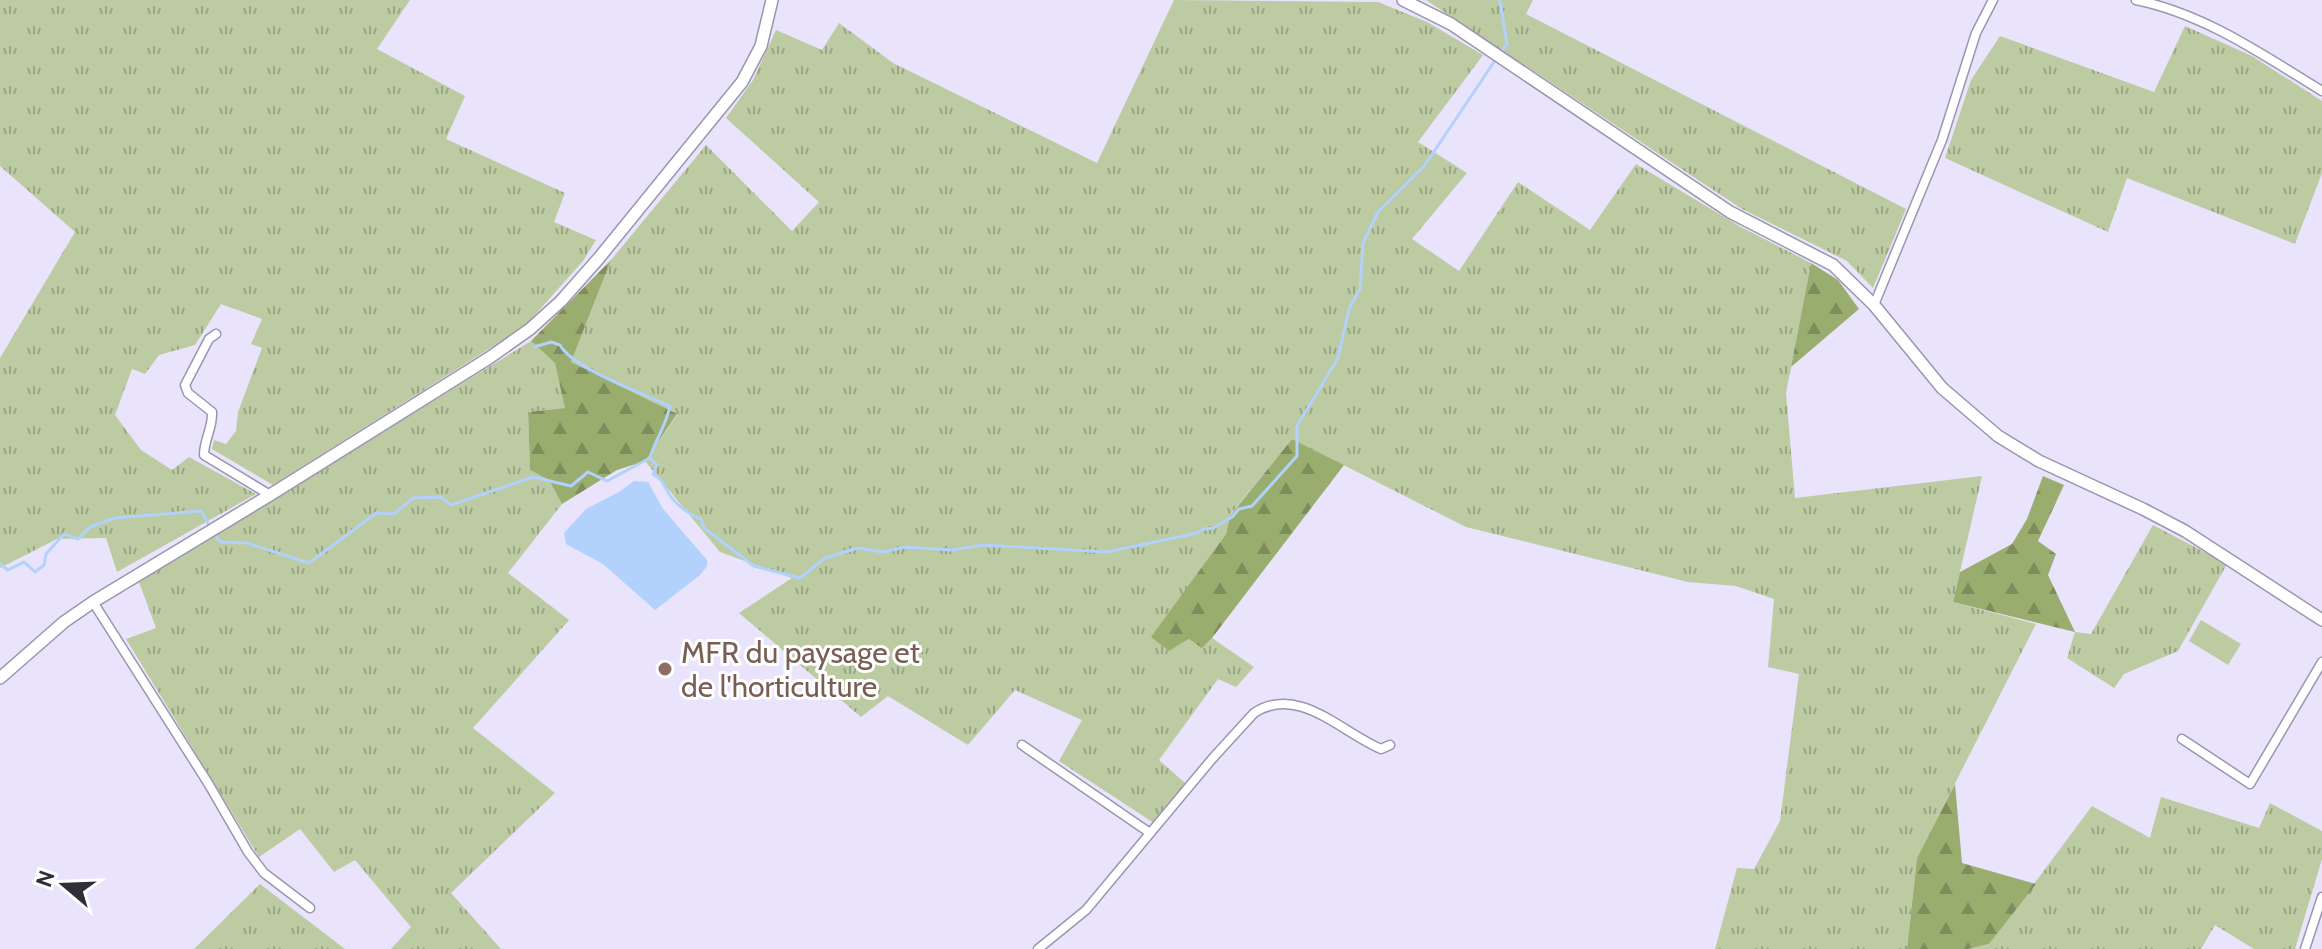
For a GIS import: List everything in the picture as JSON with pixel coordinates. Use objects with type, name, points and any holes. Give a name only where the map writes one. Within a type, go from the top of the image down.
[{"type":"street","points":[[0,678],[64,622],[93,602],[270,495],[530,329],[561,301],[742,82],[761,46],[772,0]]},
{"type":"street","points":[[1403,0],[1451,24],[1730,212],[1833,265],[1874,305],[1942,388],[1998,436],[2039,461],[2185,531],[2322,620]]},
{"type":"street","points":[[1874,305],[1942,140],[1976,33],[1993,0]]},
{"type":"street","points":[[2136,0],[2199,20],[2322,91]]},
{"type":"street","points":[[216,334],[203,349],[185,385],[188,393],[212,412],[213,422],[204,443],[204,455],[270,495]]},
{"type":"street","points":[[93,602],[248,852],[264,873],[310,908]]},
{"type":"street","points":[[2182,739],[2250,784],[2322,662]]},
{"type":"street","points":[[1038,949],[1086,910],[1254,713],[1281,702],[1300,705],[1381,749],[1390,745]]},
{"type":"street","points":[[1022,745],[1150,833]]},
{"type":"street","points":[[2305,949],[2322,897]]},
{"type":"green space","points":[[0,0],[410,0],[377,49],[465,96],[446,139],[565,193],[554,222],[596,240],[583,261],[525,326],[273,485],[212,449],[214,440],[226,444],[236,431],[238,412],[262,348],[251,344],[262,319],[221,304],[195,345],[159,355],[145,374],[132,369],[115,415],[141,450],[172,470],[189,457],[256,494],[117,572],[106,538],[57,539],[0,568],[0,358],[75,232],[0,166]]},
{"type":"green space","points":[[1174,0],[1378,2],[1427,22],[1483,55],[1418,142],[1467,173],[1412,239],[1459,271],[1518,182],[1590,230],[1636,164],[1741,227],[1811,263],[1786,393],[1795,498],[1982,476],[1953,602],[2036,624],[1917,858],[1907,949],[1715,949],[1737,868],[1754,869],[1780,821],[1799,674],[1768,667],[1774,599],[1736,586],[1688,582],[1466,527],[1292,439],[1230,515],[1226,534],[1152,637],[1169,651],[1189,639],[1203,647],[1212,638],[1254,667],[1236,687],[1218,679],[1159,760],[1185,783],[1154,823],[1059,761],[1082,720],[1015,690],[968,745],[888,696],[861,717],[739,613],[792,578],[720,552],[645,461],[677,415],[571,362],[611,260],[706,145],[792,231],[819,202],[726,118],[753,80],[776,30],[822,50],[839,23],[893,63],[1097,163]]},
{"type":"green space","points":[[1426,0],[1533,0],[1526,14],[1906,209],[1873,288],[1847,261],[1742,209]]},
{"type":"green space","points":[[2185,26],[2252,56],[2322,101],[2322,173],[2295,244],[2127,178],[2108,232],[1945,158],[1971,80],[2000,36],[2154,92]]},
{"type":"green space","points":[[611,260],[571,362],[677,414],[645,461],[617,470],[562,504],[549,480],[530,470],[528,412],[565,408],[555,363],[531,341]]},
{"type":"green space","points":[[1811,263],[1838,280],[1859,309],[1791,367]]},
{"type":"green space","points":[[531,341],[555,363],[566,408],[528,412],[530,470],[549,480],[562,504],[508,573],[569,620],[473,728],[555,793],[451,893],[501,949],[391,949],[411,927],[355,860],[334,872],[300,829],[259,857],[126,639],[156,628],[139,582]]},
{"type":"green space","points":[[1292,439],[1344,465],[1212,638],[1202,648],[1189,639],[1169,651],[1151,637],[1226,534],[1230,516]]},
{"type":"green space","points":[[2043,476],[2064,485],[2038,541],[2056,554],[2048,575],[2075,632],[1953,602],[1960,572],[2012,544],[2027,519]]},
{"type":"green space","points":[[2153,525],[2227,564],[2178,651],[2124,674],[2114,688],[2067,658],[2075,632],[2091,634]]},
{"type":"green space","points":[[2201,620],[2241,644],[2228,665],[2189,641]]},
{"type":"green space","points":[[1955,784],[1962,863],[2036,884],[1989,944],[1968,949],[1907,949],[1917,858]]},
{"type":"green space","points":[[2161,797],[2259,828],[2270,803],[2322,831],[2322,859],[2295,949],[2254,949],[2215,925],[2201,949],[1968,949],[1989,944],[2092,806],[2150,838]]},
{"type":"green space","points":[[260,884],[345,949],[194,949]]},
{"type":"water","points":[[634,481],[648,482],[663,509],[707,560],[707,566],[700,575],[655,610],[603,564],[566,544],[564,533],[586,509]]},
{"type":"waterway","points":[[1500,0],[1507,44],[1503,50]]},
{"type":"waterway","points":[[534,347],[551,342],[560,345],[567,354],[593,371],[670,406],[650,458],[657,465],[653,474],[679,505],[701,519],[704,528],[754,566],[800,578],[825,558],[858,548],[883,552],[905,547],[952,550],[984,545],[1107,552],[1197,533],[1213,528],[1239,509],[1252,506],[1297,456],[1297,426],[1338,358],[1349,309],[1360,289],[1363,243],[1378,212],[1425,165],[1494,62]]},
{"type":"waterway","points":[[214,533],[220,542],[247,543],[309,563],[376,513],[394,514],[413,498],[441,497],[451,505],[533,477],[571,486],[588,472],[607,481],[650,458]]},
{"type":"waterway","points":[[0,564],[8,570],[24,562],[35,572],[44,565],[46,554],[64,534],[78,539],[90,527],[115,518],[201,511],[210,527]]},
{"type":"place","name":"MFR du paysage et de l'horticulture","points":[[665,669]]}]
